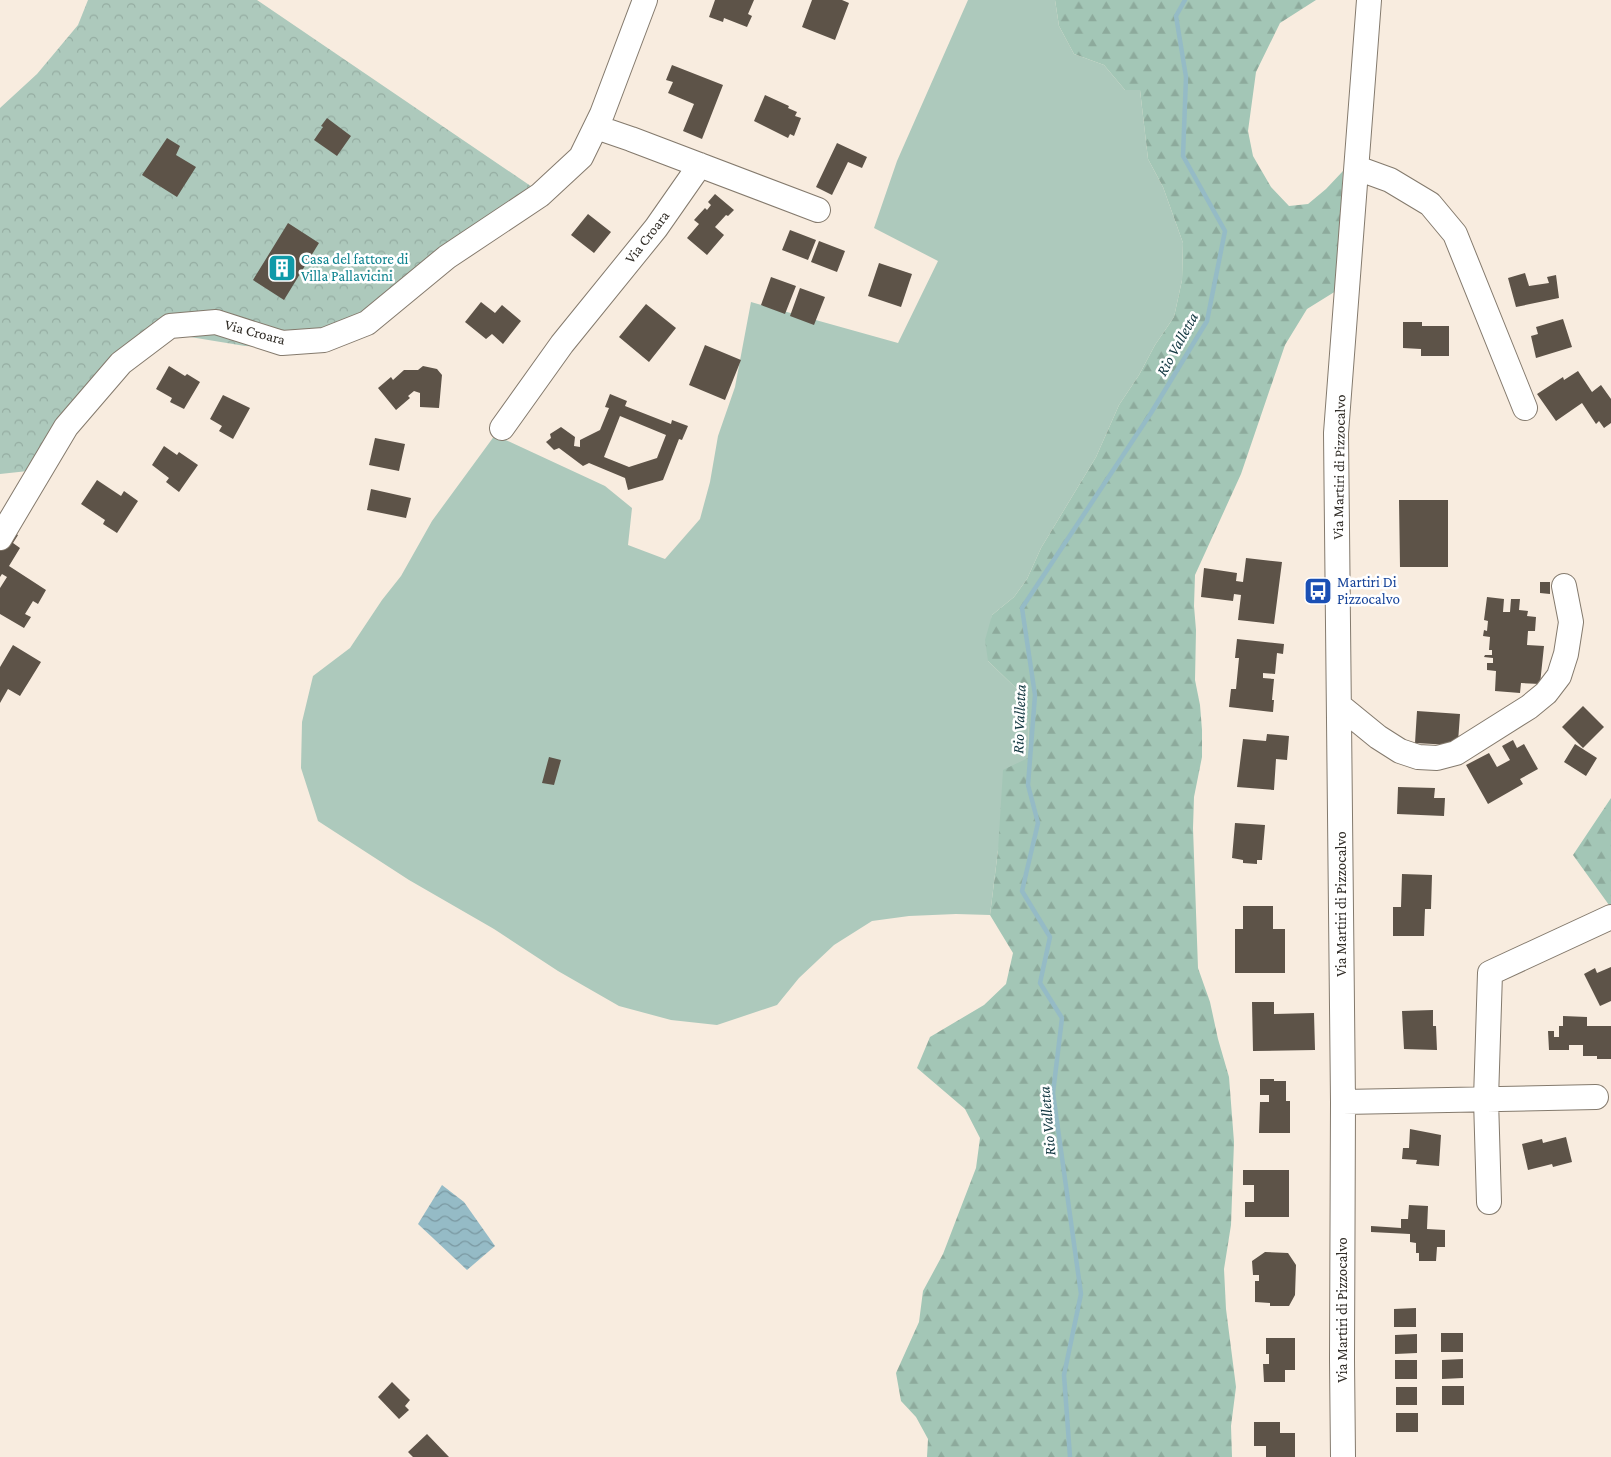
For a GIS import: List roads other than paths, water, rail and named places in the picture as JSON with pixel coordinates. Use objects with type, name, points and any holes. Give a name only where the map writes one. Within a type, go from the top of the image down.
[{"type":"street","name":"Via Croara","points":[[0,538],[66,427],[122,363],[170,326],[216,322],[282,343],[324,340],[367,323],[447,257],[540,195],[582,157],[602,114],[645,0]]},
{"type":"street","name":"Via Martiri di Pizzocalvo","points":[[1343,1457],[1343,1102],[1336,433],[1369,0]]},
{"type":"street","points":[[596,127],[818,210]]},
{"type":"street","name":"Via Croara","points":[[502,428],[562,344],[656,228],[700,165]]},
{"type":"street","points":[[1357,168],[1390,180],[1430,204],[1455,234],[1525,408]]},
{"type":"street","points":[[1340,706],[1378,737],[1400,751],[1418,757],[1437,758],[1456,753],[1529,707],[1546,693],[1559,676],[1566,654],[1571,622],[1564,586]]},
{"type":"street","points":[[1489,1202],[1486,1099],[1490,973],[1611,917]]},
{"type":"street","points":[[1343,1102],[1596,1097]]},
{"type":"water","points":[[442,1185],[464,1202],[495,1246],[467,1270],[418,1224]]},
{"type":"waterway","name":"Rio Valletta","points":[[1070,1457],[1064,1375],[1081,1294],[1053,1093],[1062,1018],[1040,983],[1050,937],[1022,891],[1038,823],[1028,785],[1035,695],[1022,608],[1151,413],[1207,321],[1225,231],[1183,156],[1186,77],[1176,16],[1185,0]]},
{"type":"place","name":"Casa del fattore di Villa Pallavicini","points":[[282,268]]},
{"type":"place","name":"Martiri Di Pizzocalvo","points":[[1318,591]]}]
